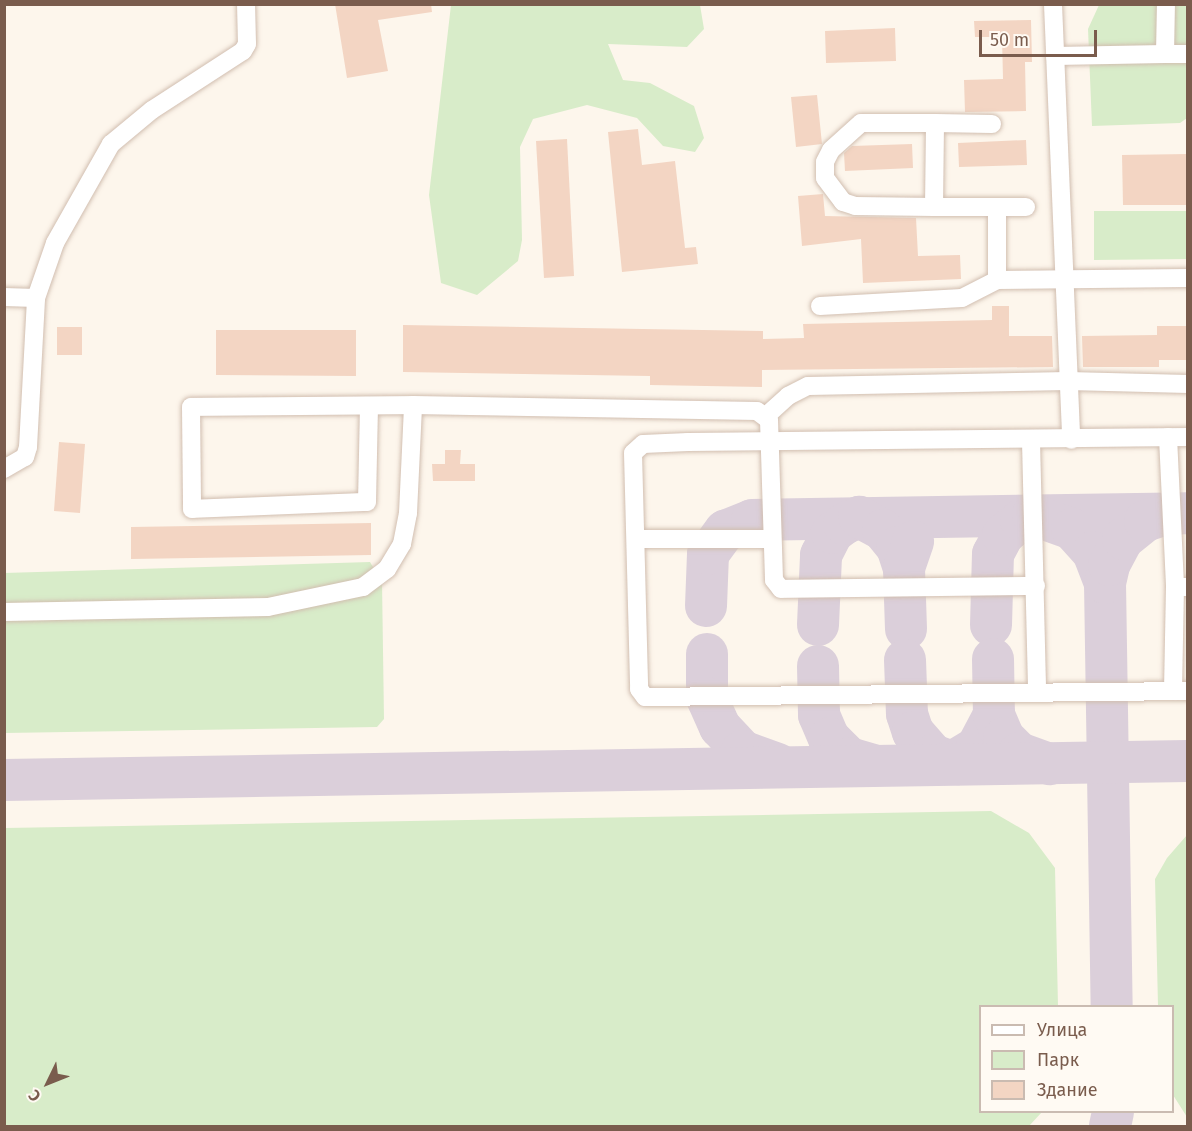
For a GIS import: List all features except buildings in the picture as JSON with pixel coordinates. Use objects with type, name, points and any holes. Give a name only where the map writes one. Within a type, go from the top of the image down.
[{"type":"street","points":[[4,469],[25,458],[28,447],[36,298],[55,243],[111,144],[152,110],[243,51],[248,44],[246,4]]},
{"type":"street","points":[[1053,4],[1071,440]]},
{"type":"street","points":[[1165,54],[1166,4]]},
{"type":"street","points":[[1054,56],[1188,54]]},
{"type":"street","points":[[992,124],[861,123],[838,140],[825,162],[825,178],[843,202],[934,207],[1026,207]]},
{"type":"street","points":[[934,123],[934,207]]},
{"type":"street","points":[[997,207],[997,280]]},
{"type":"street","points":[[820,306],[962,298],[997,280],[1188,278]]},
{"type":"street","points":[[4,297],[36,298]]},
{"type":"street","points":[[766,416],[788,396],[808,386],[1068,381],[1188,384]]},
{"type":"street","points":[[4,612],[268,607],[363,587],[387,569],[402,544],[408,513],[413,405]]},
{"type":"street","points":[[369,406],[367,502],[192,509],[191,407],[413,405],[757,411],[766,416],[771,441],[774,580],[786,590],[1036,586]]},
{"type":"street","points":[[1168,438],[1181,587],[1180,691],[645,697],[639,689],[633,453],[638,446],[771,441],[1031,441],[1188,437]]},
{"type":"street","points":[[1031,441],[1037,692]]},
{"type":"street","points":[[636,539],[772,539]]},
{"type":"green space","points":[[451,5],[700,5],[704,29],[687,47],[608,44],[623,80],[650,83],[694,106],[704,138],[695,152],[663,146],[637,118],[587,105],[533,119],[520,147],[522,240],[518,261],[477,295],[441,283],[429,195]]},
{"type":"green space","points":[[1099,5],[1187,5],[1187,118],[1180,123],[1092,126],[1088,29]]},
{"type":"green space","points":[[1094,211],[1187,211],[1187,259],[1094,260]]},
{"type":"green space","points":[[370,562],[382,582],[384,719],[377,727],[5,733],[4,573]]},
{"type":"green space","points":[[991,811],[1029,833],[1055,868],[1058,1005],[979,1005],[979,1113],[1041,1113],[1029,1126],[5,1126],[5,828]]},
{"type":"green space","points":[[1187,835],[1187,1117],[1174,1097],[1174,1005],[1158,1005],[1155,879],[1167,858]]},
{"type":"taxiway","points":[[706,606],[708,554],[725,531],[752,520],[1188,513]]},
{"type":"taxiway","points":[[991,625],[993,554],[1003,535],[1021,520],[1033,515],[1072,529],[1093,552],[1105,583],[1109,565],[1123,539],[1145,521],[1167,514]]},
{"type":"taxiway","points":[[818,625],[821,555],[832,533],[844,524],[859,517],[883,530],[897,547],[904,568]]},
{"type":"taxiway","points":[[906,629],[904,568],[913,542]]},
{"type":"taxiway","points":[[1105,583],[1112,1005]]},
{"type":"taxiway","points":[[707,654],[707,698],[720,727],[742,751],[778,764]]},
{"type":"taxiway","points":[[993,659],[994,715]]},
{"type":"taxiway","points":[[905,660],[907,714],[913,732],[933,755],[958,764]]},
{"type":"taxiway","points":[[818,666],[819,715],[829,738],[849,758],[873,765]]},
{"type":"taxiway","points":[[949,764],[977,747],[994,715],[1004,738],[1019,753],[1050,764]]},
{"type":"taxiway","points":[[4,780],[1188,761]]},
{"type":"taxiway","points":[[1110,1126],[1113,1113]]}]
